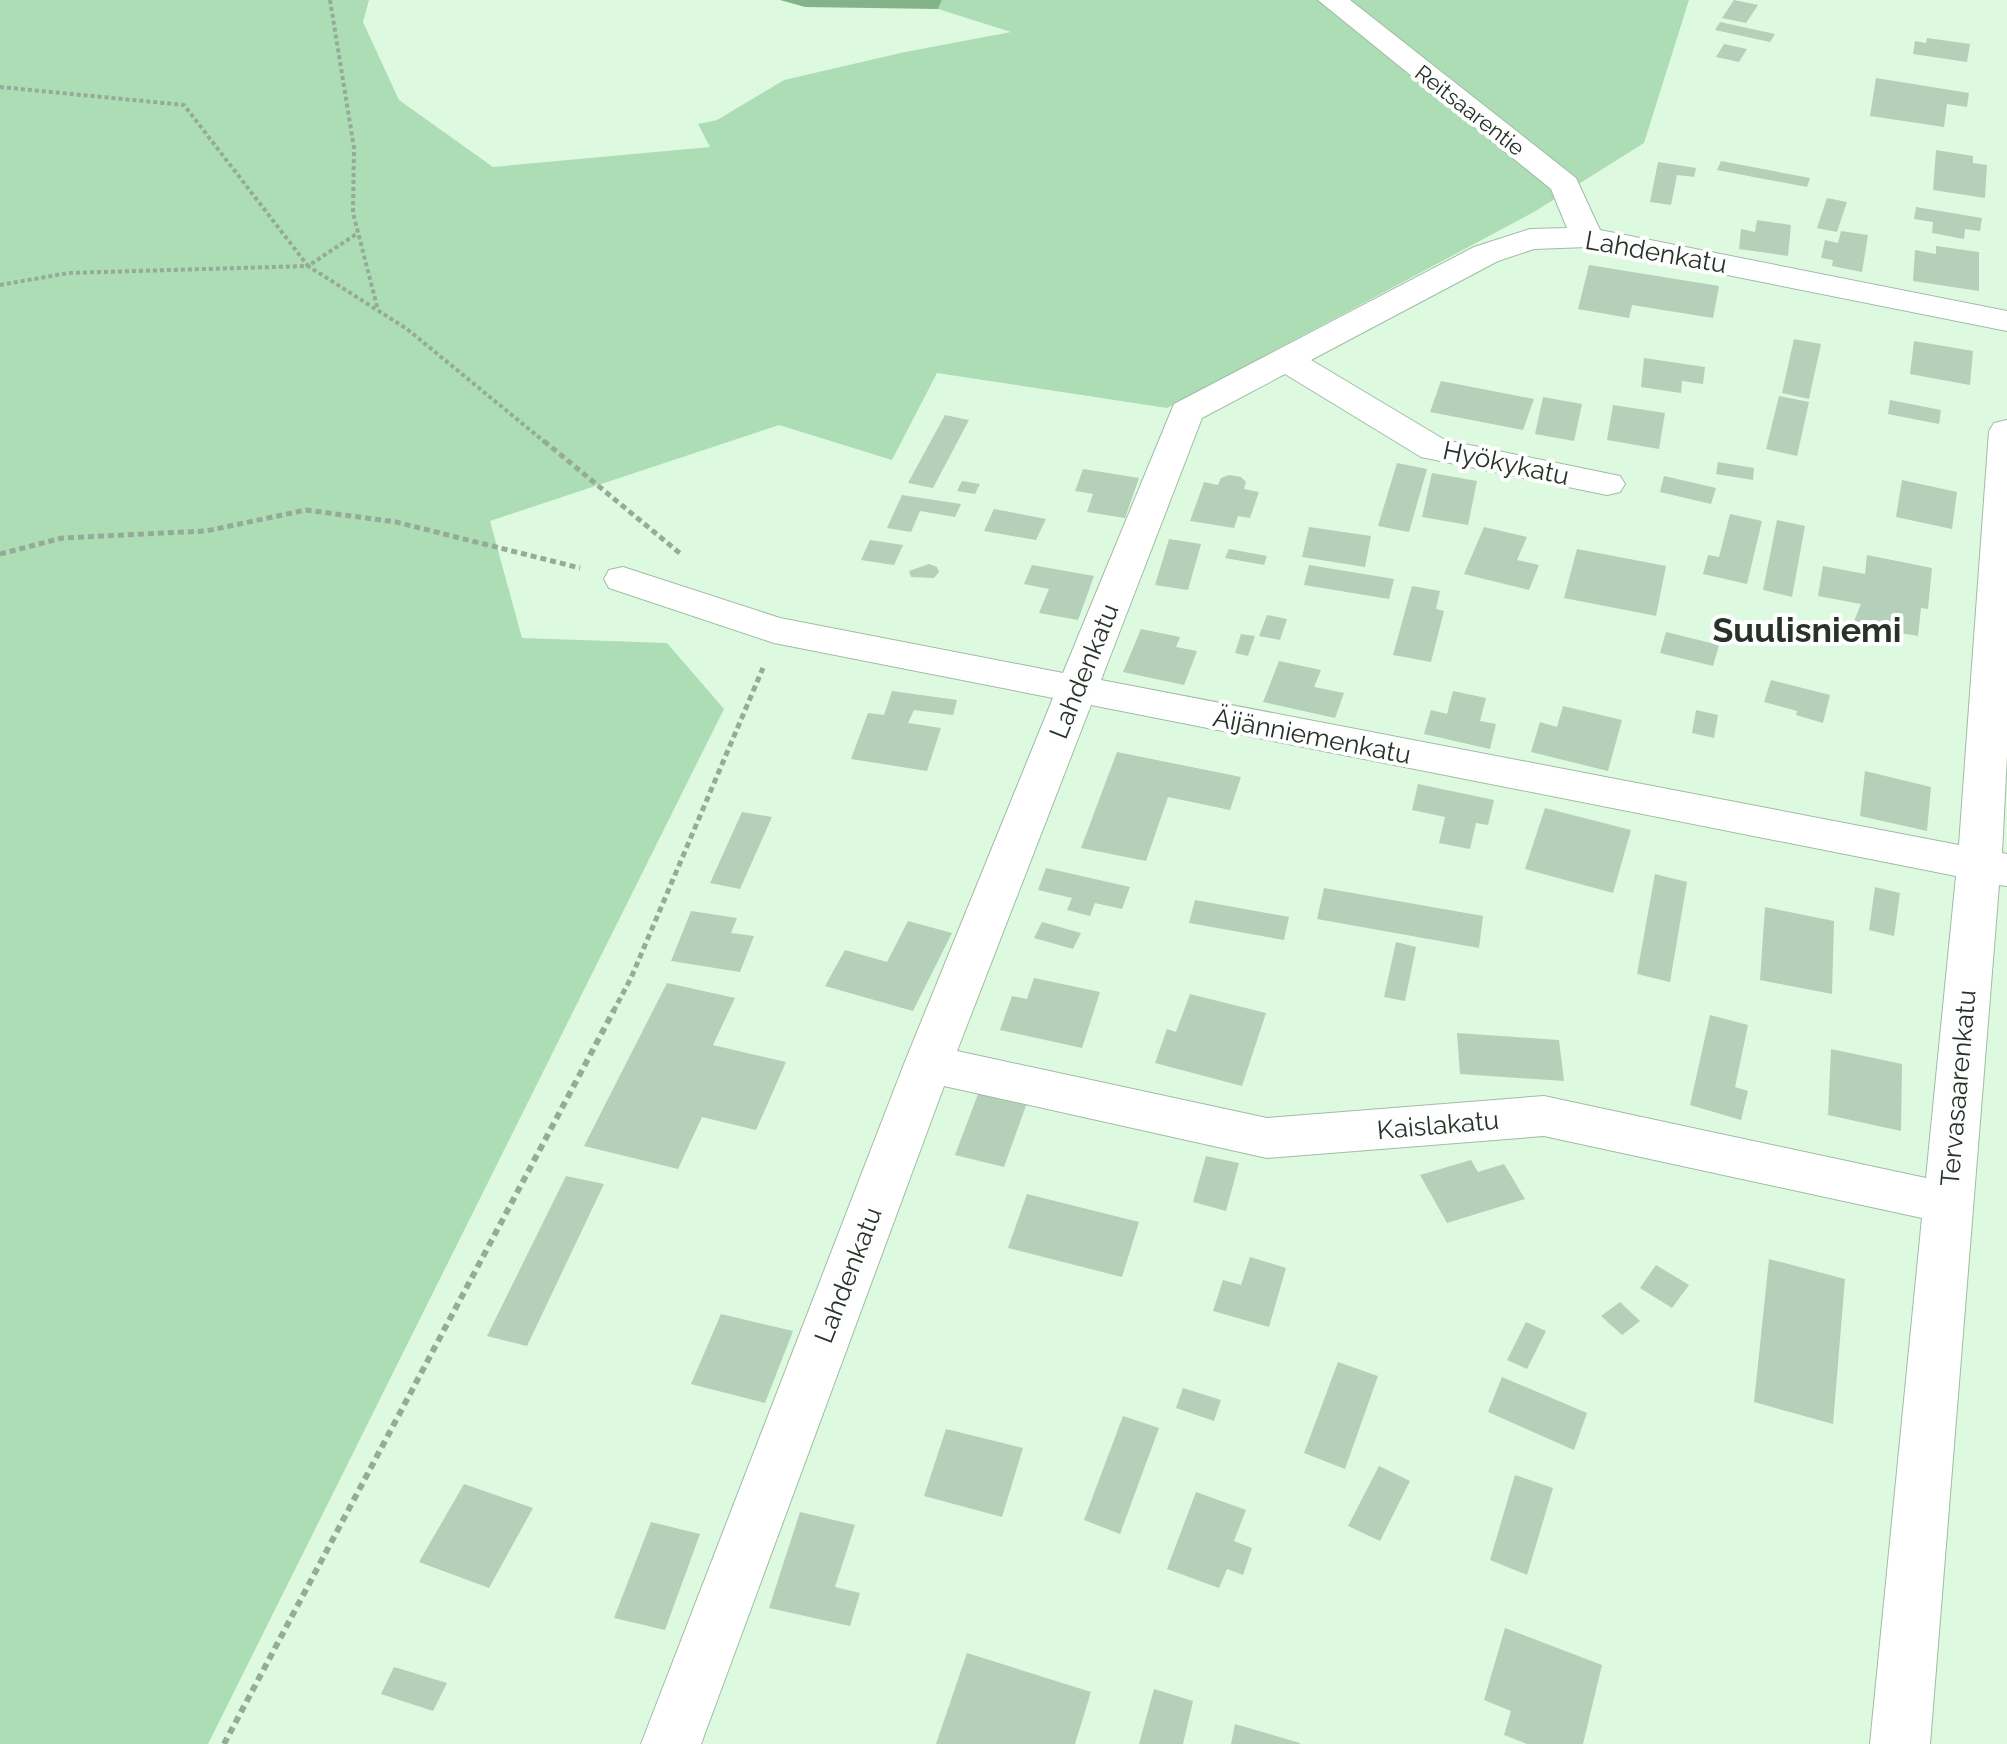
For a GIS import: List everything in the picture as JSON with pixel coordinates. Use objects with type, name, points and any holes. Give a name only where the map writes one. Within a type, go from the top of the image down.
[{"type":"street","name":"Reitsaarentie","points":[[1332,0],[1565,185],[1587,237]]},
{"type":"street","name":"Lahdenkatu","points":[[671,1744],[928,1064],[1187,412],[1486,254],[1530,239],[1587,237],[2007,321]]},
{"type":"street","name":"Hyökykatu","points":[[1285,359],[1434,449],[1607,484]]},
{"type":"street","name":"Tervasaarenkatu","points":[[1900,1744],[1948,1203],[1993,867],[2007,431]]},
{"type":"street","name":"Äijänniemenkatu","points":[[623,579],[774,630],[1993,867]]},
{"type":"street","name":"Kaislakatu","points":[[928,1064],[1267,1138],[1544,1116],[1948,1203]]},
{"type":"path","points":[[330,0],[354,148],[353,213],[378,311]]},
{"type":"path","points":[[0,87],[184,105],[308,266],[407,329],[688,560]]},
{"type":"path","points":[[0,285],[68,273],[308,266],[358,233]]},
{"type":"path","points":[[0,554],[62,538],[206,531],[306,510],[396,522],[623,579]]},
{"type":"path","points":[[224,1744],[631,978],[761,677],[774,630]]},
{"type":"shaded area","points":[[0,0],[369,0],[363,22],[399,100],[493,167],[710,147],[698,124],[717,120],[784,80],[1011,32],[938,9],[942,0],[1689,0],[1644,143],[1534,212],[1167,408],[937,373],[892,460],[779,425],[490,521],[522,638],[667,643],[724,709],[208,1744],[0,1744]]},
{"type":"shaded area","points":[[780,0],[942,0],[938,9],[805,7]]},
{"type":"building","points":[[1734,0],[1758,5],[1746,23],[1722,18]]},
{"type":"building","points":[[1720,22],[1775,34],[1770,42],[1715,30]]},
{"type":"building","points":[[1927,38],[1970,44],[1967,62],[1913,54],[1915,41],[1926,43]]},
{"type":"building","points":[[1724,44],[1747,49],[1739,62],[1716,57]]},
{"type":"building","points":[[1876,78],[1969,93],[1967,107],[1947,104],[1944,127],[1870,116]]},
{"type":"building","points":[[1936,150],[1973,156],[1973,163],[1987,165],[1985,198],[1933,190]]},
{"type":"building","points":[[1721,161],[1810,178],[1807,187],[1717,170]]},
{"type":"building","points":[[1658,162],[1696,168],[1694,177],[1677,175],[1671,205],[1650,202]]},
{"type":"building","points":[[1827,198],[1847,202],[1837,232],[1817,228]]},
{"type":"building","points":[[1916,207],[1982,218],[1980,231],[1965,229],[1964,239],[1932,233],[1933,222],[1914,219]]},
{"type":"building","points":[[1757,220],[1791,225],[1788,256],[1739,249],[1741,229],[1755,232]]},
{"type":"building","points":[[1841,231],[1868,235],[1862,272],[1832,266],[1833,260],[1821,258],[1825,240],[1838,243]]},
{"type":"building","points":[[1936,246],[1979,252],[1979,291],[1913,281],[1915,250],[1936,254]]},
{"type":"building","points":[[1589,265],[1719,286],[1713,318],[1632,305],[1629,318],[1578,309]]},
{"type":"building","points":[[1794,339],[1821,344],[1809,399],[1782,393]]},
{"type":"building","points":[[1914,341],[1973,351],[1970,385],[1910,374]]},
{"type":"building","points":[[1644,358],[1705,367],[1703,384],[1682,381],[1681,393],[1641,387]]},
{"type":"building","points":[[1441,381],[1534,399],[1523,430],[1430,412]]},
{"type":"building","points":[[1779,396],[1809,402],[1797,456],[1766,449]]},
{"type":"building","points":[[1543,397],[1582,404],[1574,441],[1535,434]]},
{"type":"building","points":[[1890,400],[1941,410],[1939,424],[1888,414]]},
{"type":"building","points":[[1613,405],[1665,413],[1659,449],[1607,440]]},
{"type":"building","points":[[945,415],[969,420],[933,488],[908,483]]},
{"type":"building","points":[[1718,462],[1754,468],[1753,480],[1716,474]]},
{"type":"building","points":[[1397,463],[1427,469],[1409,532],[1378,526]]},
{"type":"building","points":[[1083,469],[1139,478],[1125,518],[1087,512],[1093,494],[1075,491]]},
{"type":"building","points":[[1432,473],[1477,481],[1468,525],[1422,517]]},
{"type":"building","points":[[1229,475],[1241,477],[1246,482],[1244,489],[1259,492],[1250,518],[1238,516],[1234,528],[1190,521],[1204,482],[1218,485],[1221,478]]},
{"type":"building","points":[[1664,476],[1716,488],[1711,504],[1660,492]]},
{"type":"building","points":[[1902,480],[1957,492],[1952,529],[1896,517]]},
{"type":"building","points":[[962,481],[980,484],[975,494],[957,491]]},
{"type":"building","points":[[902,495],[961,504],[955,517],[920,511],[911,532],[887,528]]},
{"type":"building","points":[[994,509],[1046,519],[1036,540],[984,531]]},
{"type":"building","points":[[1730,514],[1762,521],[1747,584],[1703,574],[1708,555],[1719,557]]},
{"type":"building","points":[[1777,520],[1805,526],[1792,597],[1763,590]]},
{"type":"building","points":[[1309,527],[1371,536],[1365,567],[1302,557]]},
{"type":"building","points":[[1484,527],[1527,537],[1517,560],[1539,565],[1529,590],[1464,574]]},
{"type":"building","points":[[1169,539],[1201,544],[1188,590],[1155,585]]},
{"type":"building","points":[[870,540],[903,545],[894,565],[861,560]]},
{"type":"building","points":[[1229,549],[1267,556],[1264,565],[1225,558]]},
{"type":"building","points":[[1577,549],[1666,566],[1656,616],[1564,598]]},
{"type":"building","points":[[1867,555],[1932,568],[1928,609],[1921,608],[1918,636],[1859,626],[1854,621],[1861,604],[1818,596],[1823,566],[1865,574]]},
{"type":"building","points":[[929,564],[937,567],[939,572],[934,578],[911,577],[909,571]]},
{"type":"building","points":[[1032,565],[1094,576],[1078,620],[1039,613],[1049,589],[1024,584]]},
{"type":"building","points":[[1309,565],[1394,579],[1389,599],[1304,585]]},
{"type":"building","points":[[1412,586],[1440,591],[1436,609],[1444,611],[1431,662],[1393,655]]},
{"type":"building","points":[[1267,615],[1287,619],[1280,640],[1259,636]]},
{"type":"building","points":[[1141,629],[1180,637],[1176,647],[1197,651],[1184,685],[1123,672]]},
{"type":"building","points":[[1666,632],[1719,645],[1713,666],[1660,653]]},
{"type":"building","points":[[1241,634],[1255,636],[1248,656],[1235,653]]},
{"type":"building","points":[[1279,661],[1321,670],[1314,687],[1344,693],[1335,718],[1263,702]]},
{"type":"building","points":[[1771,680],[1830,695],[1823,723],[1796,715],[1797,711],[1764,702]]},
{"type":"building","points":[[892,691],[957,700],[953,715],[914,710],[908,723],[941,728],[927,771],[851,759],[868,713],[884,715]]},
{"type":"building","points":[[1453,691],[1486,698],[1480,721],[1496,724],[1490,749],[1424,734],[1431,710],[1447,714]]},
{"type":"building","points":[[1563,706],[1622,720],[1608,771],[1531,752],[1540,722],[1557,727]]},
{"type":"building","points":[[1696,710],[1718,715],[1714,738],[1692,733]]},
{"type":"building","points":[[1117,752],[1241,777],[1230,810],[1168,797],[1146,861],[1081,848]]},
{"type":"building","points":[[1865,771],[1931,787],[1927,831],[1860,816]]},
{"type":"building","points":[[1418,784],[1494,800],[1488,825],[1476,823],[1470,849],[1439,843],[1445,817],[1412,810]]},
{"type":"building","points":[[1545,808],[1631,830],[1613,893],[1525,869]]},
{"type":"building","points":[[742,812],[772,817],[740,889],[710,883]]},
{"type":"building","points":[[1046,868],[1130,887],[1122,909],[1095,903],[1090,916],[1067,910],[1072,898],[1038,890]]},
{"type":"building","points":[[1655,874],[1687,882],[1670,982],[1637,974]]},
{"type":"building","points":[[1875,887],[1900,893],[1894,936],[1869,930]]},
{"type":"building","points":[[1324,888],[1483,916],[1479,948],[1317,919]]},
{"type":"building","points":[[1195,900],[1289,917],[1284,940],[1189,923]]},
{"type":"building","points":[[1765,907],[1834,921],[1832,994],[1760,980]]},
{"type":"building","points":[[691,911],[737,918],[731,933],[754,936],[740,972],[671,961]]},
{"type":"building","points":[[908,921],[952,933],[913,1011],[825,986],[845,950],[887,962]]},
{"type":"building","points":[[1042,922],[1081,933],[1073,949],[1034,938]]},
{"type":"building","points":[[1396,942],[1416,947],[1405,1001],[1384,997]]},
{"type":"building","points":[[1034,978],[1100,992],[1082,1048],[1000,1030],[1012,996],[1027,999]]},
{"type":"building","points":[[667,983],[735,998],[713,1045],[786,1062],[756,1130],[702,1117],[678,1169],[584,1146]]},
{"type":"building","points":[[1190,994],[1266,1013],[1242,1086],[1155,1063],[1167,1029],[1176,1032]]},
{"type":"building","points":[[1710,1015],[1748,1025],[1735,1087],[1748,1091],[1741,1120],[1690,1105]]},
{"type":"building","points":[[1457,1033],[1559,1040],[1564,1081],[1460,1074]]},
{"type":"building","points":[[1831,1049],[1902,1064],[1901,1131],[1828,1115]]},
{"type":"building","points":[[981,1086],[1029,1097],[1004,1167],[955,1155]]},
{"type":"building","points":[[1206,1156],[1239,1163],[1226,1211],[1193,1202]]},
{"type":"building","points":[[1471,1160],[1478,1172],[1504,1164],[1525,1199],[1447,1223],[1420,1175]]},
{"type":"building","points":[[566,1176],[604,1184],[527,1346],[487,1336]]},
{"type":"building","points":[[1027,1194],[1139,1222],[1122,1277],[1008,1248]]},
{"type":"building","points":[[1250,1257],[1286,1268],[1269,1327],[1213,1311],[1223,1280],[1241,1285]]},
{"type":"building","points":[[1769,1259],[1845,1279],[1833,1424],[1754,1402]]},
{"type":"building","points":[[1656,1265],[1689,1285],[1672,1308],[1640,1288]]},
{"type":"building","points":[[1620,1302],[1640,1321],[1622,1335],[1601,1316]]},
{"type":"building","points":[[721,1314],[793,1331],[765,1403],[691,1384]]},
{"type":"building","points":[[1526,1322],[1546,1331],[1527,1369],[1507,1360]]},
{"type":"building","points":[[1338,1362],[1378,1376],[1345,1469],[1304,1453]]},
{"type":"building","points":[[1502,1377],[1587,1413],[1574,1450],[1488,1412]]},
{"type":"building","points":[[1183,1388],[1221,1400],[1214,1421],[1176,1408]]},
{"type":"building","points":[[1123,1416],[1159,1428],[1120,1534],[1084,1520]]},
{"type":"building","points":[[946,1429],[1023,1448],[1002,1517],[924,1496]]},
{"type":"building","points":[[1379,1466],[1410,1481],[1380,1541],[1348,1526]]},
{"type":"building","points":[[1515,1475],[1553,1488],[1527,1575],[1490,1560]]},
{"type":"building","points":[[464,1484],[533,1508],[489,1588],[419,1562]]},
{"type":"building","points":[[1196,1492],[1246,1510],[1234,1541],[1252,1548],[1243,1575],[1227,1569],[1219,1588],[1167,1569]]},
{"type":"building","points":[[800,1512],[855,1525],[835,1587],[860,1593],[850,1626],[769,1608]]},
{"type":"building","points":[[651,1522],[700,1534],[665,1630],[614,1618]]},
{"type":"building","points":[[1505,1628],[1602,1665],[1583,1744],[1527,1744],[1504,1735],[1511,1711],[1484,1700]]},
{"type":"building","points":[[967,1653],[1091,1692],[1075,1744],[936,1744]]},
{"type":"building","points":[[394,1667],[447,1683],[433,1711],[381,1694]]},
{"type":"building","points":[[1154,1689],[1193,1701],[1183,1744],[1139,1744]]},
{"type":"building","points":[[1235,1724],[1300,1743],[1300,1744],[1231,1744]]},
{"type":"district","name":"Suulisniemi","points":[[1807,630]]}]
